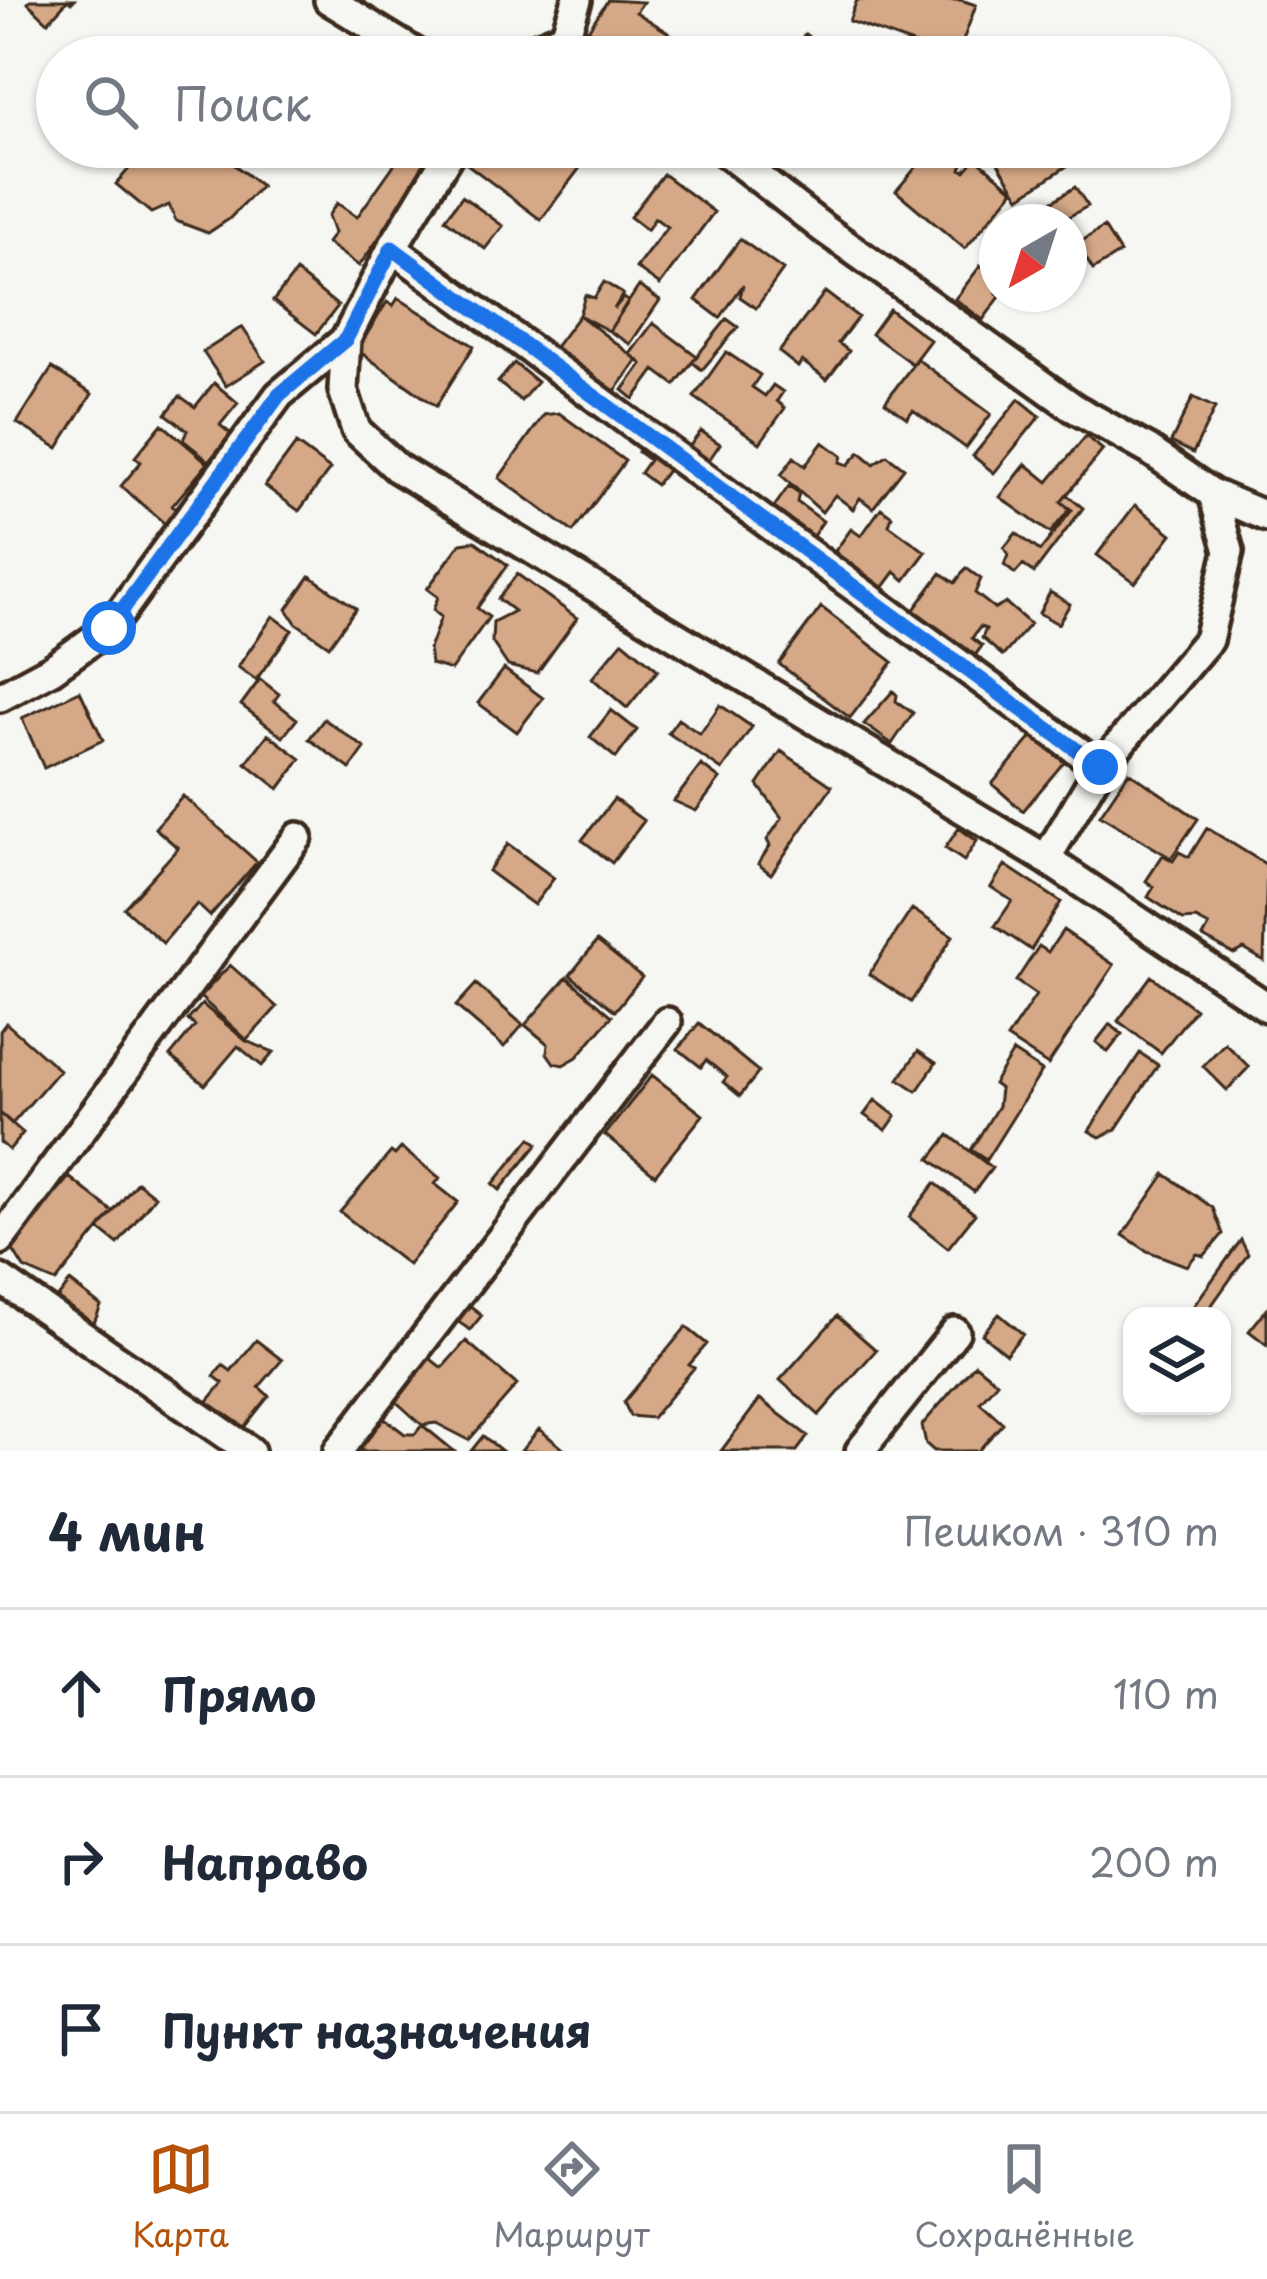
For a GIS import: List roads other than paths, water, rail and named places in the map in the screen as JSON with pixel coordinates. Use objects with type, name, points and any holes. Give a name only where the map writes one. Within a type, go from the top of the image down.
[{"type":"street","points":[[329,0],[388,36]]},
{"type":"street","points":[[565,36],[578,0]]},
{"type":"street","points":[[0,697],[52,669],[109,628],[279,395],[346,339],[392,248],[440,168]]},
{"type":"street","points":[[745,168],[1074,409],[1149,450],[1213,494],[1267,517]]},
{"type":"street","points":[[392,248],[1100,767]]},
{"type":"street","points":[[346,339],[343,390],[356,430],[398,467],[1046,859],[1267,1007]]},
{"type":"street","points":[[1046,859],[1100,767],[1208,640],[1229,551],[1213,494]]},
{"type":"street","points":[[0,1240],[298,837]]},
{"type":"street","points":[[338,1451],[667,1022]]},
{"type":"street","points":[[0,1280],[250,1451]]},
{"type":"street","points":[[860,1451],[955,1332]]}]
